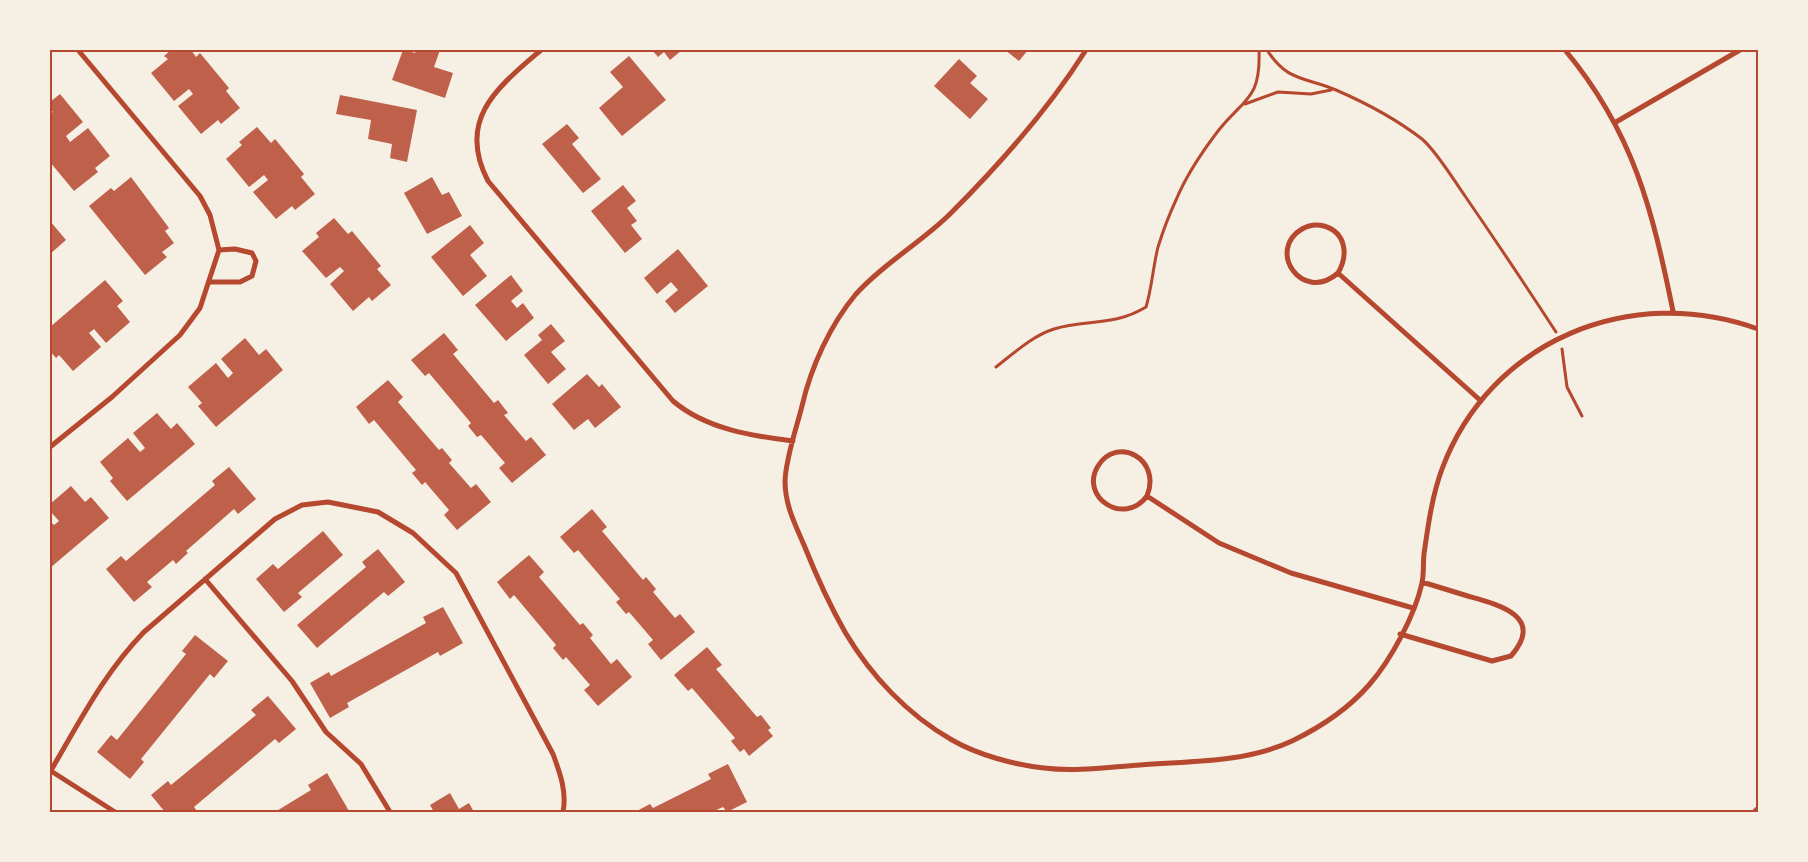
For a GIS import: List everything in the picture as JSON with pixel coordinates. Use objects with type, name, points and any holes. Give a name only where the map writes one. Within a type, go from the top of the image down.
[{"type":"street","points":[[50,447],[112,397],[180,335],[200,308],[219,250],[210,215],[200,196],[78,50]]},
{"type":"street","points":[[541,50],[493,93],[476,130],[480,162],[488,181],[673,402],[703,421],[760,437],[793,441]]},
{"type":"street","points":[[1086,50],[1052,100],[1004,157],[944,219],[856,295],[828,337],[817,360],[805,394],[785,480],[789,514],[812,567],[852,643],[885,687],[920,717],[954,742],[1003,759],[1043,768],[1085,769],[1222,759],[1263,751],[1290,742],[1330,720],[1354,700],[1379,672],[1413,608],[1422,582],[1431,513],[1441,472],[1455,440],[1497,381],[1518,364],[1560,339],[1587,327],[1630,314],[1673,311],[1727,319],[1758,329]]},
{"type":"street","points":[[1566,50],[1616,122],[1650,208],[1673,311]]},
{"type":"street","points":[[1616,122],[1740,50]]},
{"type":"street","points":[[1317,225],[1328,228],[1339,236],[1345,253],[1343,264],[1338,273],[1331,279],[1318,283],[1306,281],[1296,275],[1290,266],[1287,255],[1291,240],[1297,232],[1304,227],[1317,225]]},
{"type":"street","points":[[210,282],[240,282],[252,276],[256,261],[252,253],[235,249],[219,250]]},
{"type":"street","points":[[1338,273],[1481,401]]},
{"type":"street","points":[[1124,452],[1137,456],[1146,464],[1151,477],[1147,496],[1140,504],[1130,508],[1120,509],[1109,506],[1100,498],[1094,486],[1097,468],[1102,460],[1112,454],[1124,452]]},
{"type":"street","points":[[1147,496],[1219,543],[1291,574],[1413,608]]},
{"type":"street","points":[[115,812],[50,771],[95,692],[125,651],[144,632],[275,519],[302,505],[328,502],[378,512],[413,534],[456,573],[553,754],[562,778],[566,800],[564,812]]},
{"type":"street","points":[[205,579],[292,681],[326,732],[362,764],[390,812]]},
{"type":"street","points":[[1400,634],[1492,661],[1511,656],[1521,640],[1519,621],[1506,607],[1422,582]]},
{"type":"path","points":[[996,367],[1031,340],[1054,329],[1130,316],[1146,307],[1153,283],[1158,247],[1176,199],[1199,158],[1219,130],[1245,104],[1254,90],[1260,67],[1259,50]]},
{"type":"path","points":[[1267,50],[1276,65],[1302,81],[1334,90],[1385,113],[1423,140],[1512,263],[1560,339],[1567,387],[1582,416]]},
{"type":"path","points":[[1245,104],[1278,92],[1311,94],[1334,90]]},
{"type":"building","points":[[171,50],[191,50],[196,57],[200,53],[229,88],[226,91],[240,108],[221,124],[218,120],[201,134],[178,106],[193,94],[189,89],[174,101],[151,73],[168,59],[164,56]]},
{"type":"building","points":[[403,50],[415,53],[416,50],[440,50],[434,67],[453,73],[445,98],[392,80]]},
{"type":"building","points":[[652,50],[682,50],[670,60],[664,52],[658,57]]},
{"type":"building","points":[[1005,50],[1028,50],[1019,61]]},
{"type":"building","points":[[629,56],[666,100],[622,136],[599,108],[623,87],[610,72]]},
{"type":"building","points":[[959,59],[977,76],[970,83],[988,99],[970,119],[934,86]]},
{"type":"building","points":[[60,94],[83,122],[66,136],[70,142],[88,128],[110,156],[95,168],[98,172],[74,191],[50,162],[50,114],[53,112],[50,108],[50,102]]},
{"type":"building","points":[[340,95],[417,110],[407,162],[390,158],[392,144],[368,139],[371,120],[336,114]]},
{"type":"building","points":[[567,124],[579,138],[572,144],[601,179],[583,193],[542,144]]},
{"type":"building","points":[[257,127],[271,143],[275,139],[304,174],[301,177],[315,194],[295,210],[292,206],[276,219],[253,192],[268,180],[264,175],[249,187],[226,159],[242,145],[239,142]]},
{"type":"building","points":[[131,177],[169,228],[165,231],[174,243],[162,252],[167,257],[145,275],[89,206],[111,188],[114,191]]},
{"type":"building","points":[[432,177],[442,195],[449,192],[462,216],[427,234],[404,193]]},
{"type":"building","points":[[623,185],[636,201],[627,208],[637,221],[631,225],[642,239],[625,253],[591,211]]},
{"type":"building","points":[[334,218],[348,234],[352,231],[381,266],[377,269],[391,285],[372,301],[369,297],[353,311],[330,284],[344,271],[340,267],[326,278],[302,251],[319,237],[316,233]]},
{"type":"building","points":[[50,221],[66,240],[50,254]]},
{"type":"building","points":[[470,225],[484,243],[470,255],[487,276],[463,296],[431,257]]},
{"type":"building","points":[[678,249],[708,286],[675,313],[665,301],[678,290],[671,282],[657,294],[644,278]]},
{"type":"building","points":[[511,275],[523,291],[511,301],[517,308],[523,303],[534,318],[506,341],[475,305]]},
{"type":"building","points":[[105,280],[123,301],[117,306],[130,322],[106,343],[94,329],[89,333],[101,347],[73,371],[59,355],[56,358],[50,351],[50,327]]},
{"type":"building","points":[[551,324],[565,341],[551,352],[566,369],[548,384],[524,355],[542,340],[538,335]]},
{"type":"building","points":[[444,333],[458,350],[453,354],[494,403],[498,400],[508,413],[504,415],[526,441],[531,437],[546,455],[512,483],[499,468],[505,463],[481,435],[477,437],[468,426],[471,423],[429,373],[425,376],[411,360]]},
{"type":"building","points":[[245,338],[259,355],[266,349],[283,370],[216,427],[198,406],[202,403],[188,387],[216,363],[228,378],[233,373],[221,359]]},
{"type":"building","points":[[587,374],[599,387],[602,384],[621,407],[595,428],[588,419],[574,430],[552,404]]},
{"type":"building","points":[[388,380],[403,397],[398,402],[439,450],[442,448],[452,460],[449,463],[471,488],[476,484],[491,502],[457,530],[444,515],[449,510],[425,482],[422,485],[412,473],[416,470],[374,420],[369,424],[356,407]]},
{"type":"building","points":[[157,413],[171,429],[177,423],[195,444],[127,501],[110,481],[113,478],[100,462],[128,438],[140,452],[145,448],[133,433]]},
{"type":"building","points":[[229,467],[256,499],[238,514],[234,509],[186,551],[188,553],[176,564],[173,560],[147,582],[152,587],[134,602],[106,569],[121,556],[126,561],[215,485],[212,481]]},
{"type":"building","points":[[71,486],[85,502],[91,497],[109,518],[50,568],[50,521],[54,525],[59,521],[50,511],[50,504]]},
{"type":"building","points":[[592,509],[607,527],[602,531],[643,580],[646,577],[656,589],[653,592],[675,618],[680,614],[695,632],[661,660],[648,644],[653,640],[629,612],[626,614],[616,602],[620,599],[578,550],[574,553],[560,537]]},
{"type":"building","points":[[323,531],[343,555],[298,593],[302,597],[284,612],[256,579],[273,564],[278,569]]},
{"type":"building","points":[[378,549],[405,582],[388,596],[384,592],[317,648],[297,625],[366,567],[362,562]]},
{"type":"building","points":[[529,555],[544,572],[539,577],[580,625],[583,623],[593,635],[590,638],[611,664],[617,659],[632,677],[598,706],[584,690],[590,685],[566,657],[563,660],[553,648],[556,645],[514,595],[510,599],[497,582]]},
{"type":"building","points":[[443,607],[463,643],[440,656],[438,652],[347,703],[349,707],[330,718],[310,683],[329,672],[331,676],[426,623],[423,617]]},
{"type":"building","points":[[195,635],[228,661],[214,678],[210,674],[141,759],[144,762],[130,779],[97,752],[111,735],[117,740],[186,654],[182,651]]},
{"type":"building","points":[[707,647],[722,665],[716,669],[757,717],[761,715],[771,728],[768,730],[773,736],[749,756],[744,749],[740,752],[731,741],[735,738],[692,688],[688,691],[674,675]]},
{"type":"building","points":[[268,696],[296,729],[279,743],[275,739],[194,807],[197,811],[165,812],[151,795],[168,781],[171,785],[256,715],[251,710]]},
{"type":"building","points":[[728,764],[747,802],[727,812],[723,807],[712,812],[635,812],[650,804],[653,808],[711,779],[708,774]]},
{"type":"building","points":[[327,773],[349,811],[275,812],[311,790],[308,785]]},
{"type":"building","points":[[450,793],[459,809],[469,803],[474,812],[434,812],[430,805]]}]
